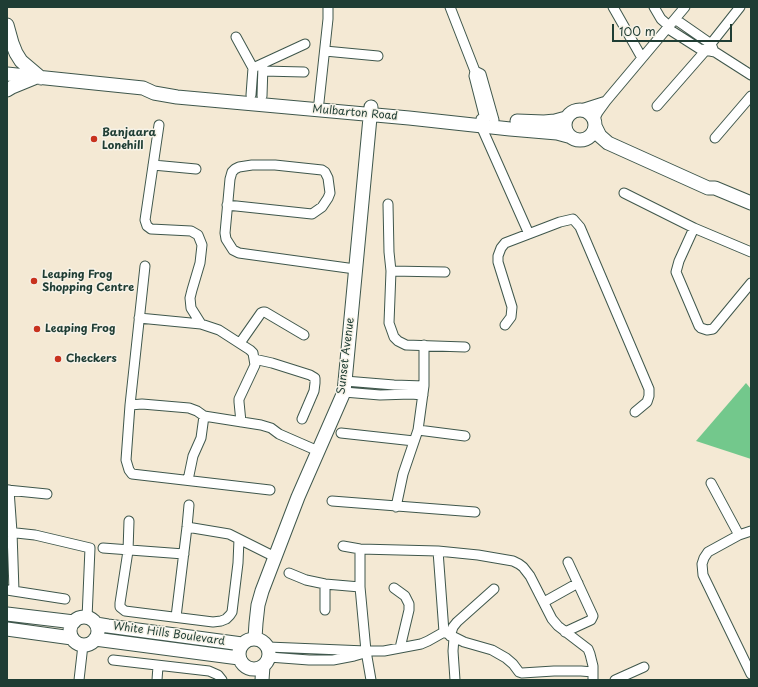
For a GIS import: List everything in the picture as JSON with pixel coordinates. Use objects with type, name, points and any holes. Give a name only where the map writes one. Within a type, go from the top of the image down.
[{"type":"street","points":[[319,102],[328,7]]},
{"type":"street","points":[[450,7],[475,71],[474,76],[485,121],[529,234]]},
{"type":"street","points":[[613,7],[642,58]]},
{"type":"street","points":[[654,7],[661,19],[670,24],[700,49],[710,49],[751,75]]},
{"type":"street","points":[[584,140],[590,137],[594,132],[598,112],[606,101],[685,7]]},
{"type":"street","points":[[658,106],[710,49],[740,7]]},
{"type":"street","points":[[7,25],[16,53],[21,61],[38,77],[7,90]]},
{"type":"street","points":[[236,37],[252,68],[257,96]]},
{"type":"street","points":[[257,96],[263,67],[305,44]]},
{"type":"street","points":[[325,51],[378,56]]},
{"type":"street","points":[[252,68],[263,67],[304,72]]},
{"type":"street","name":"Mulbarton Road","points":[[7,74],[143,88],[154,86],[319,102],[370,111]]},
{"type":"street","name":"Mulbarton Road","points":[[143,88],[154,93],[177,97],[485,121],[555,121],[566,118],[575,110],[581,110],[606,101]]},
{"type":"street","points":[[715,138],[751,96]]},
{"type":"street","points":[[581,110],[587,111],[592,115],[600,136],[608,143],[708,188],[715,188],[751,203]]},
{"type":"street","name":"Sunset Avenue","points":[[255,638],[258,605],[262,591],[298,497],[344,387],[370,111]]},
{"type":"street","points":[[566,118],[564,124],[568,136]]},
{"type":"street","name":"Mulbarton Road","points":[[485,121],[557,133],[573,139],[608,143]]},
{"type":"street","points":[[159,125],[145,220],[147,226],[151,229],[191,230],[200,237],[202,245],[201,258],[190,298],[191,308],[200,324]]},
{"type":"street","points":[[153,165],[196,169]]},
{"type":"street","points":[[227,205],[312,214],[322,207],[330,193],[328,178],[322,170],[275,165],[252,165],[239,167],[232,172],[230,175],[227,205],[226,239],[233,250],[239,253],[355,269]]},
{"type":"street","points":[[708,188],[712,193],[751,210]]},
{"type":"street","points":[[624,192],[694,228],[751,252]]},
{"type":"street","points":[[388,204],[391,271],[389,323],[394,338],[406,345],[465,347]]},
{"type":"street","points":[[505,325],[511,317],[512,307],[498,262],[498,256],[501,248],[505,243],[560,222],[573,219],[580,227],[649,389],[647,402],[635,412]]},
{"type":"street","points":[[694,228],[679,261],[676,272],[701,328],[707,330],[713,329],[751,283]]},
{"type":"street","points":[[145,266],[130,405],[126,460],[129,470],[132,474],[270,490]]},
{"type":"street","points":[[391,271],[445,272]]},
{"type":"street","points":[[182,322],[191,308]]},
{"type":"street","points":[[240,343],[261,313],[265,312],[304,335]]},
{"type":"street","points":[[139,318],[200,324],[219,330],[250,350],[255,365],[239,399],[241,422]]},
{"type":"street","points":[[396,507],[403,474],[418,430],[423,391],[424,345]]},
{"type":"street","points":[[254,359],[272,363],[315,378],[314,391],[302,419]]},
{"type":"street","points":[[344,387],[394,385],[423,391]]},
{"type":"street","points":[[130,405],[142,404],[189,408],[204,416],[261,424],[279,434],[318,451]]},
{"type":"street","points":[[188,480],[193,456],[201,438],[204,416]]},
{"type":"street","points":[[418,430],[465,436]]},
{"type":"street","points":[[341,433],[414,441]]},
{"type":"street","points":[[711,483],[739,535]]},
{"type":"street","points":[[46,494],[8,490],[10,590],[64,599]]},
{"type":"street","points":[[332,501],[474,512]]},
{"type":"street","points":[[176,617],[189,505]]},
{"type":"street","points":[[130,521],[128,551],[120,595],[120,607],[125,610],[213,622],[226,619],[232,612],[239,539]]},
{"type":"street","points":[[187,527],[229,534],[275,557]]},
{"type":"street","points":[[751,531],[739,535],[708,552],[702,564],[704,574],[751,674]]},
{"type":"street","points":[[10,532],[35,535],[90,548],[86,621]]},
{"type":"street","points":[[343,546],[360,549],[438,551],[478,555],[513,561],[523,567],[530,576],[552,619],[565,632],[588,649],[593,676]]},
{"type":"street","points":[[103,548],[184,554]]},
{"type":"street","points":[[360,549],[360,587],[366,651],[371,680]]},
{"type":"street","points":[[438,551],[449,635],[453,651],[455,680]]},
{"type":"street","points":[[565,632],[591,620],[593,617],[568,562]]},
{"type":"street","points":[[288,573],[306,580],[325,584],[360,587]]},
{"type":"street","points":[[544,602],[578,583]]},
{"type":"street","points":[[325,584],[325,610]]},
{"type":"street","points":[[394,588],[405,596],[409,604],[409,610],[400,648]]},
{"type":"street","points":[[449,635],[457,622],[494,589]]},
{"type":"street","name":"White Hills Boulevard","points":[[7,614],[86,621],[108,626],[242,644]]},
{"type":"street","points":[[84,641],[97,635],[98,630],[86,621]]},
{"type":"street","points":[[84,641],[70,630],[86,621]]},
{"type":"street","name":"White Hills Boulevard","points":[[7,629],[84,641],[243,662]]},
{"type":"street","points":[[243,662],[255,669],[266,656],[384,651],[421,644],[449,635],[464,642],[492,650],[506,658],[519,672],[522,673],[581,671],[593,676]]},
{"type":"street","points":[[245,680],[243,662],[239,651],[242,644],[255,638],[262,641],[266,656],[262,680]]},
{"type":"street","points":[[79,680],[84,641]]},
{"type":"street","points":[[113,660],[209,671],[218,675],[222,680]]},
{"type":"street","points":[[157,680],[158,666]]},
{"type":"street","points":[[615,680],[644,667]]},
{"type":"green space","points":[[746,383],[751,389],[751,459],[696,441]]},
{"type":"place","name":"Banjaara Lonehill","points":[[94,139]]},
{"type":"place","name":"Leaping Frog Shopping Centre","points":[[34,281]]},
{"type":"place","name":"Leaping Frog","points":[[37,329]]},
{"type":"place","name":"Checkers","points":[[58,359]]}]
